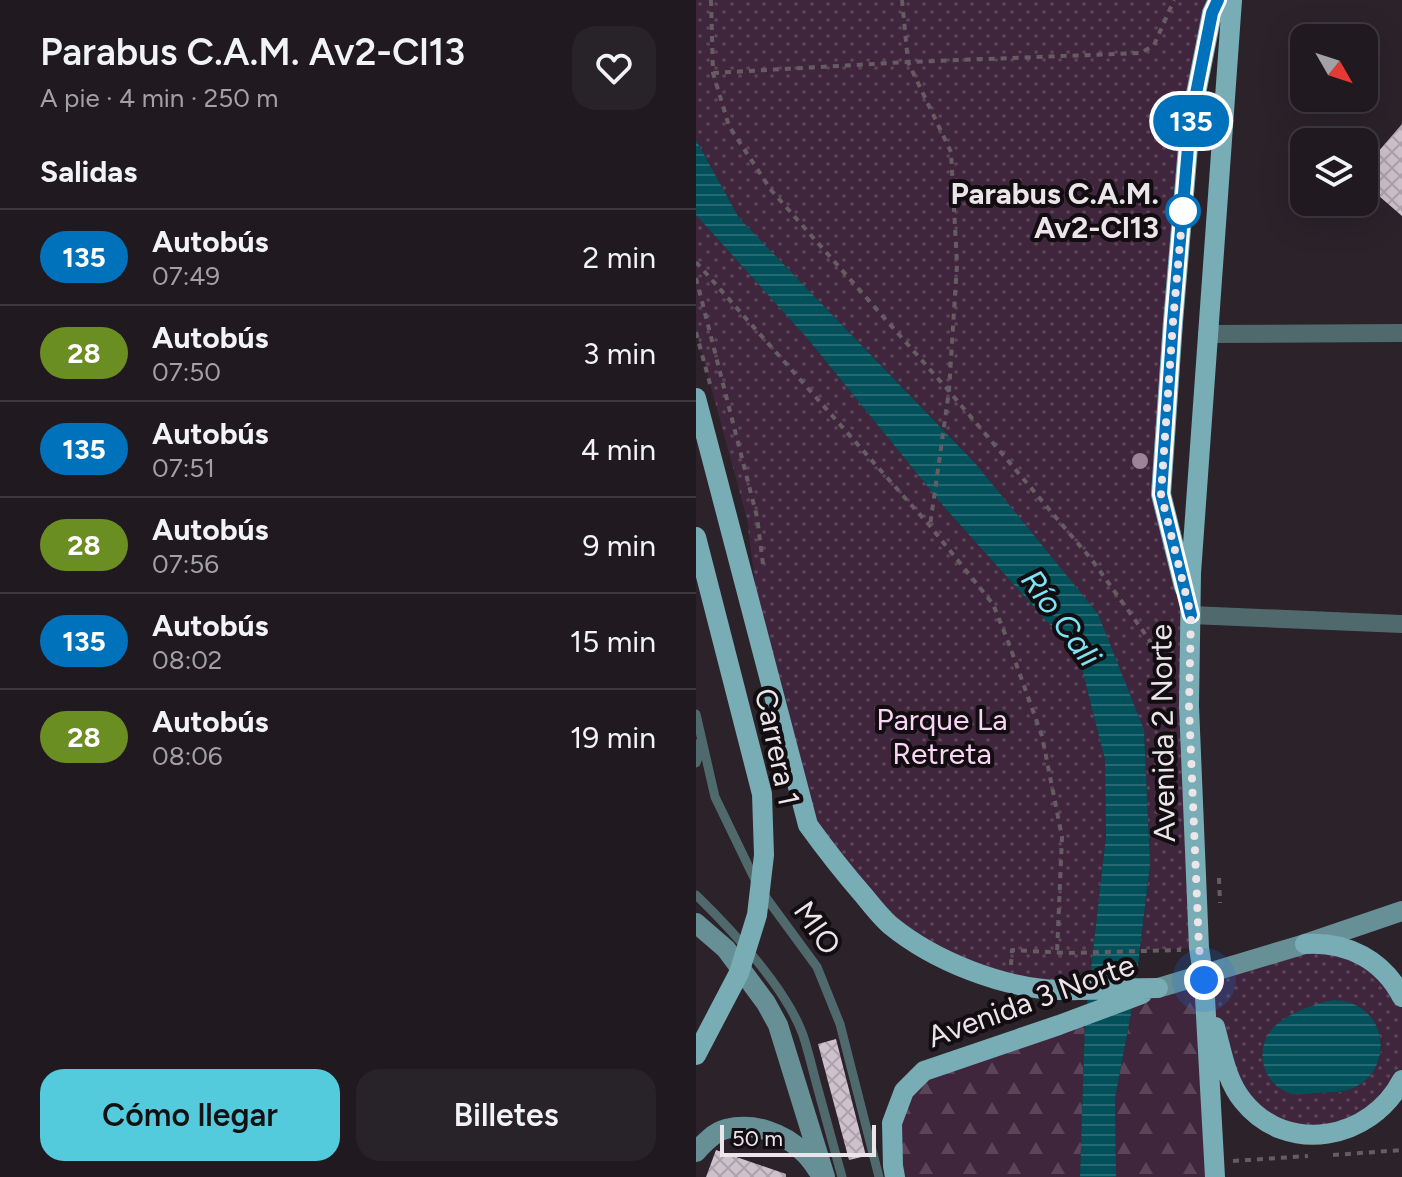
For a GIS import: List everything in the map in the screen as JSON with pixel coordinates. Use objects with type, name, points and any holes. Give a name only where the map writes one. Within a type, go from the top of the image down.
[{"type":"main road","points":[[1191,615],[1161,494],[1190,124],[1212,13],[1218,0]]},
{"type":"main road","name":"Avenida 2 Norte","points":[[1215,1177],[1204,980],[1199,948],[1189,706],[1191,573],[1232,0]]},
{"type":"main road","points":[[696,398],[808,825],[837,866],[887,923],[949,962],[1007,982],[1057,990],[1158,988]]},
{"type":"main road","name":"Carrera 1","points":[[696,537],[762,794],[764,855],[757,915],[739,973],[696,1055]]},
{"type":"main road","points":[[1305,944],[1340,946],[1363,955],[1384,971],[1402,997]]},
{"type":"main road","points":[[1204,980],[1230,1081],[1249,1108],[1270,1123],[1306,1134],[1344,1130],[1375,1115],[1392,1097],[1402,1080]]},
{"type":"main road","name":"Avenida 3 Norte","points":[[895,1177],[892,1123],[904,1091],[924,1071],[1158,988]]},
{"type":"street","points":[[1207,334],[1402,333]]},
{"type":"street","points":[[1191,615],[1402,624]]},
{"type":"street","points":[[1158,988],[1402,911]]},
{"type":"street","points":[[696,923],[726,949],[766,1003],[778,1025],[824,1177]]},
{"type":"street","points":[[696,1152],[712,1136],[725,1129],[761,1129],[791,1141],[824,1177]]},
{"type":"lane","name":"MIO","points":[[696,714],[715,797],[759,888],[817,967],[840,1024],[879,1177]]},
{"type":"lane","points":[[696,763],[699,728]]},
{"type":"lane","points":[[696,895],[762,969],[792,1012],[803,1034],[842,1177]]},
{"type":"path","points":[[711,0],[713,73],[729,126],[771,190],[1092,560],[1148,638],[1189,706]]},
{"type":"path","points":[[902,0],[908,62],[951,152],[957,264],[949,393],[930,524]]},
{"type":"path","points":[[713,73],[1141,53],[1154,45],[1174,0]]},
{"type":"path","points":[[696,262],[930,524],[993,604],[1042,736],[1062,837],[1057,953]]},
{"type":"path","points":[[696,278],[757,517],[764,575]]},
{"type":"path","points":[[1011,972],[1012,950],[1067,953],[1181,950]]},
{"type":"green space","points":[[696,0],[1218,0],[1190,124],[1161,494],[1191,615],[1199,948],[1140,950],[1150,865],[1144,730],[975,463],[739,218],[696,140]]},
{"type":"green space","name":"Parque La Retreta","points":[[696,215],[807,338],[945,508],[1079,657],[1105,760],[1106,836],[1089,987],[1057,990],[917,944],[808,825],[765,664],[747,519],[696,332]]},
{"type":"green space","points":[[1305,944],[1340,946],[1402,997],[1402,1080],[1392,1097],[1319,1135],[1243,1101],[1204,980]],"holes":[[[1335,1000],[1359,1007],[1380,1037],[1379,1061],[1342,1092],[1302,1094],[1268,1076],[1262,1057]]]},
{"type":"green space","points":[[1204,980],[1215,1177],[1116,1177],[1115,1098],[1134,998]]},
{"type":"green space","points":[[1085,1022],[1080,1177],[895,1177],[904,1091],[924,1071]]},
{"type":"water","name":"Río Cali","points":[[696,140],[739,218],[975,463],[1098,614],[1144,730],[1150,865],[1134,998],[1115,1098],[1116,1177],[1080,1177],[1085,1022],[1106,836],[1105,760],[1079,657],[945,508],[807,338],[696,215]]},
{"type":"water","points":[[1335,1000],[1359,1007],[1376,1025],[1381,1048],[1373,1071],[1355,1087],[1337,1092],[1294,1094],[1283,1090],[1268,1076],[1264,1066],[1263,1046],[1267,1036],[1279,1022],[1294,1013]]},
{"type":"building","points":[[1402,124],[1402,216],[1378,195],[1378,152]]},
{"type":"building","points":[[836,1039],[866,1156],[849,1160],[818,1044]]},
{"type":"building","points":[[716,1150],[786,1174],[786,1177],[706,1177]]},
{"type":"bus line","name":"135","points":[[1191,615],[1161,494],[1190,124],[1212,13],[1218,0]]},
{"type":"place","name":"Parabus C.A.M. Av2-Cl13","points":[[1183,211]]},
{"type":"route","points":[[1183,211],[1161,494],[1191,615],[1189,706],[1199,948],[1204,980]]}]
